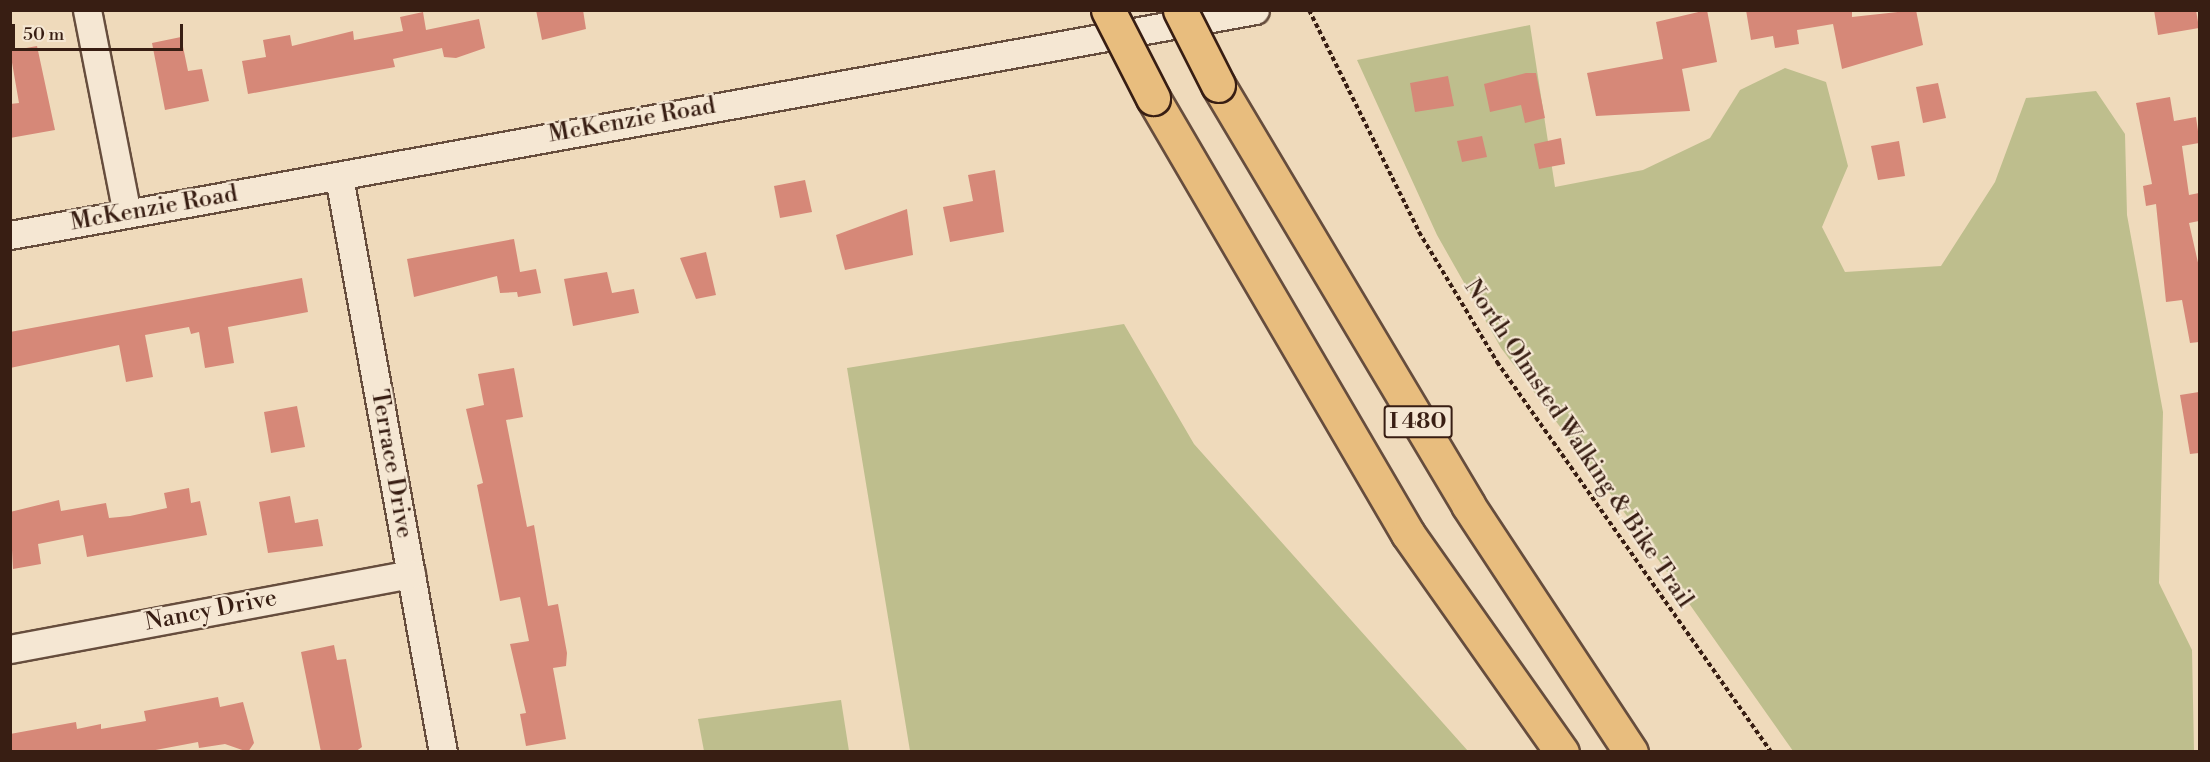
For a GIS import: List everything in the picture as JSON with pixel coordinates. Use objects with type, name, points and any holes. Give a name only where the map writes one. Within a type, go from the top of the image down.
[{"type":"highway","name":"I 480","points":[[1108,10],[1153,98],[1408,534],[1562,752]]},
{"type":"highway","name":"I 480","points":[[1180,10],[1218,85],[1468,505],[1631,752]]},
{"type":"street","points":[[87,10],[127,213]]},
{"type":"street","name":"McKenzie Road","points":[[10,235],[1255,10]]},
{"type":"street","name":"Terrace Drive","points":[[339,177],[442,752]]},
{"type":"street","name":"Nancy Drive","points":[[10,649],[411,574]]},
{"type":"path","name":"North Olmsted Walking & Bike Trail","points":[[1310,13],[1419,232],[1497,362],[1771,752]]},
{"type":"green space","points":[[1530,25],[1555,187],[1643,170],[1710,138],[1740,90],[1785,68],[1826,82],[1848,166],[1822,227],[1845,272],[1941,266],[1995,182],[2026,98],[2096,91],[2125,134],[2127,215],[2163,412],[2159,583],[2192,650],[2194,751],[1793,751],[1633,524],[1501,348],[1437,235],[1357,60]]},
{"type":"green space","points":[[1124,324],[1194,444],[1468,751],[910,751],[847,368]]},
{"type":"green space","points":[[841,700],[849,751],[704,751],[698,719]]},
{"type":"building","points":[[536,10],[583,10],[586,29],[542,40]]},
{"type":"building","points":[[1707,10],[1717,62],[1682,69],[1690,111],[1596,116],[1587,73],[1663,59],[1656,22]]},
{"type":"building","points":[[1746,10],[1852,10],[1852,17],[1916,10],[1923,45],[1842,69],[1833,24],[1797,30],[1799,44],[1775,48],[1773,36],[1751,40]]},
{"type":"building","points":[[2154,10],[2196,10],[2199,28],[2158,35]]},
{"type":"building","points":[[423,12],[426,30],[479,19],[485,48],[456,58],[444,57],[442,48],[393,59],[395,67],[248,94],[242,61],[266,57],[263,40],[290,35],[292,46],[353,31],[354,40],[403,31],[400,17]]},
{"type":"building","points":[[181,37],[188,71],[202,69],[209,101],[165,110],[152,43]]},
{"type":"building","points":[[37,46],[55,130],[10,138],[10,104],[19,103],[10,51]]},
{"type":"building","points":[[1526,73],[1536,73],[1545,118],[1525,123],[1521,105],[1490,112],[1484,84]]},
{"type":"building","points":[[1448,76],[1454,106],[1415,112],[1410,83]]},
{"type":"building","points":[[1938,83],[1946,118],[1923,123],[1916,87]]},
{"type":"building","points":[[2170,97],[2174,121],[2196,117],[2199,138],[2199,143],[2182,146],[2189,195],[2199,193],[2199,221],[2189,223],[2199,267],[2199,342],[2190,343],[2182,300],[2166,302],[2156,204],[2146,206],[2143,186],[2152,184],[2136,103]]},
{"type":"building","points":[[1482,136],[1487,157],[1462,162],[1457,141]]},
{"type":"building","points":[[1561,138],[1565,164],[1539,169],[1534,144]]},
{"type":"building","points":[[1899,141],[1905,176],[1878,180],[1871,146]]},
{"type":"building","points":[[995,170],[1004,232],[950,242],[943,207],[973,201],[968,175]]},
{"type":"building","points":[[805,180],[812,212],[780,218],[774,186]]},
{"type":"building","points":[[907,209],[913,255],[845,270],[836,235]]},
{"type":"building","points":[[514,239],[520,272],[536,269],[541,293],[518,297],[517,292],[500,293],[497,276],[414,297],[407,259]]},
{"type":"building","points":[[706,252],[716,295],[696,299],[680,258]]},
{"type":"building","points":[[607,272],[612,293],[634,289],[639,313],[573,326],[564,279]]},
{"type":"building","points":[[302,278],[308,312],[228,327],[234,363],[205,368],[199,332],[191,334],[189,327],[145,335],[153,377],[126,382],[119,345],[10,368],[10,332]]},
{"type":"building","points":[[514,368],[523,417],[506,420],[527,527],[534,525],[548,606],[558,604],[567,653],[566,666],[553,668],[566,739],[526,746],[520,714],[526,713],[510,644],[529,641],[520,597],[500,601],[477,485],[483,483],[466,409],[484,405],[478,374]]},
{"type":"building","points":[[2199,392],[2199,453],[2190,454],[2180,395]]},
{"type":"building","points":[[297,406],[305,447],[271,453],[264,412]]},
{"type":"building","points":[[189,488],[191,503],[200,501],[207,535],[87,557],[83,535],[38,544],[41,564],[13,569],[10,512],[59,500],[61,511],[106,503],[109,518],[130,516],[167,508],[164,493]]},
{"type":"building","points":[[290,496],[295,523],[318,519],[323,546],[268,553],[259,502]]},
{"type":"building","points":[[334,645],[337,660],[346,659],[362,747],[355,752],[321,752],[301,652]]},
{"type":"building","points":[[218,697],[220,707],[243,702],[254,743],[248,752],[225,744],[199,748],[198,742],[145,752],[10,752],[10,734],[76,722],[77,729],[101,724],[101,729],[146,721],[144,711]]}]
